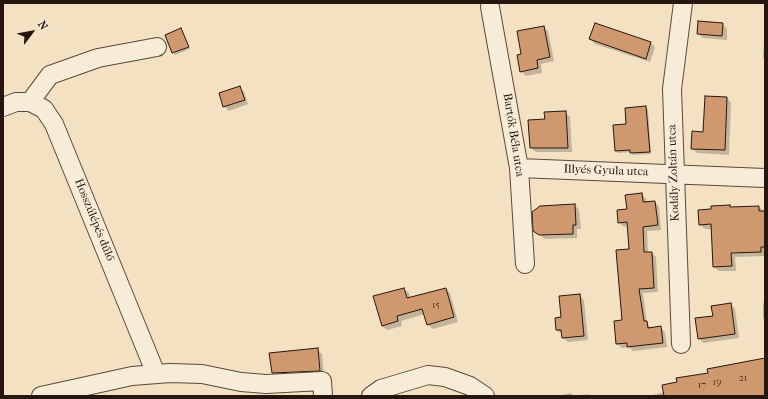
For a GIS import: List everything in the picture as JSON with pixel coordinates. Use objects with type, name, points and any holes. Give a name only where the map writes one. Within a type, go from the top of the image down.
[{"type":"street","name":"Kodály Zoltán utca","points":[[681,344],[672,89],[683,3]]},
{"type":"street","name":"Bartók Béla utca","points":[[490,7],[519,168],[525,264]]},
{"type":"street","points":[[3,107],[16,102],[30,102],[50,76],[98,58],[157,47]]},
{"type":"street","name":"Hosszúlépés dűlő","points":[[30,102],[44,109],[54,124],[156,374]]},
{"type":"street","name":"Illyés Gyula utca","points":[[519,168],[674,173],[765,178]]},
{"type":"street","points":[[41,396],[132,376],[156,374],[202,374],[241,382],[266,384],[322,381],[323,396]]},
{"type":"street","points":[[371,396],[381,389],[428,376],[445,377],[470,386],[485,396]]},
{"type":"building","points":[[698,21],[723,23],[722,36],[697,34]]},
{"type":"building","points":[[595,23],[651,42],[646,59],[589,39]]},
{"type":"building","points":[[544,26],[550,57],[537,60],[538,68],[520,72],[517,55],[521,54],[517,31]]},
{"type":"building","points":[[181,28],[189,47],[172,53],[165,35]]},
{"type":"building","points":[[240,86],[245,100],[223,107],[219,93]]},
{"type":"building","points":[[705,96],[727,97],[725,150],[691,149],[692,131],[703,132]]},
{"type":"building","points":[[646,106],[650,152],[630,153],[630,150],[615,151],[613,125],[626,124],[625,108]]},
{"type":"building","points":[[566,111],[568,148],[530,148],[528,120],[545,119],[544,112]]},
{"type":"building","points":[[642,193],[643,202],[655,201],[658,225],[643,227],[644,252],[652,252],[654,288],[639,289],[644,321],[647,321],[648,328],[661,326],[663,343],[627,347],[627,343],[616,344],[614,321],[622,320],[616,250],[629,249],[627,222],[618,223],[617,210],[627,209],[625,195]]},
{"type":"building","points":[[575,204],[576,225],[573,225],[573,234],[539,235],[533,231],[532,212],[540,206]]},
{"type":"building","points":[[730,205],[730,207],[759,206],[759,211],[765,211],[765,247],[761,247],[761,252],[731,253],[732,266],[713,267],[711,224],[699,225],[698,210],[711,209],[711,206]]},
{"type":"building","points":[[404,288],[407,298],[446,288],[454,317],[427,325],[422,309],[397,316],[398,321],[382,326],[373,296]]},
{"type":"building","points":[[580,294],[584,336],[562,338],[561,330],[556,330],[555,318],[561,317],[559,296]]},
{"type":"building","points":[[731,303],[735,334],[698,339],[695,318],[713,316],[711,306]]},
{"type":"building","points":[[318,348],[320,371],[272,373],[269,353]]},
{"type":"building","points":[[765,358],[765,396],[664,396],[662,385],[677,382],[676,378],[708,373],[707,369]]}]
